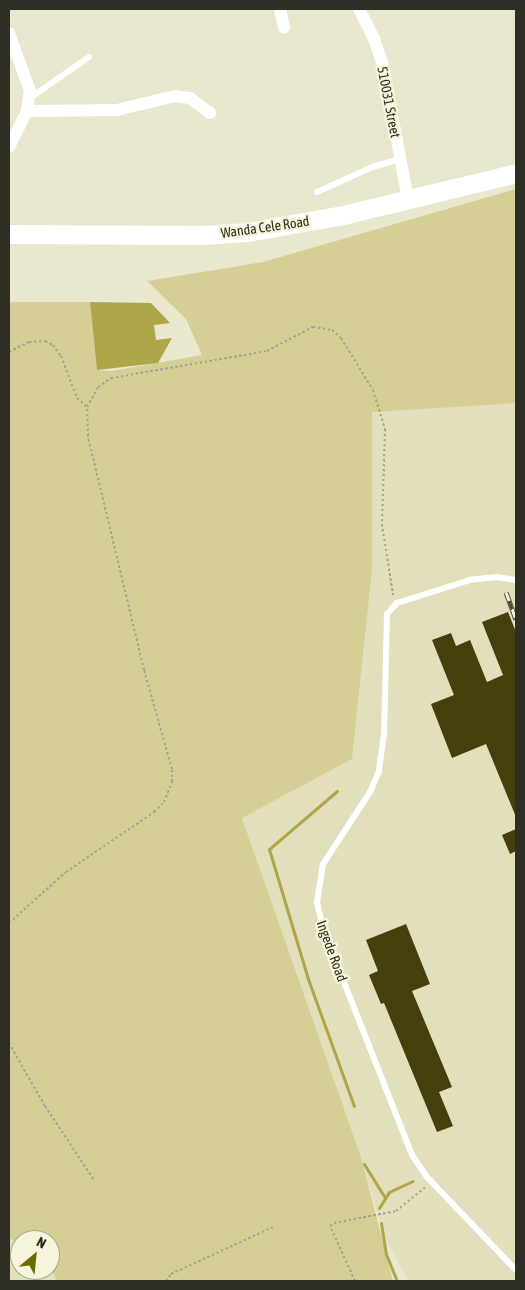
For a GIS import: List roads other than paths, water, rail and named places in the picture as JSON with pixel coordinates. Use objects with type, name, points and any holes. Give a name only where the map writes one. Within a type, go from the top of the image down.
[{"type":"street","points":[[280,9],[284,28]]},
{"type":"street","name":"510031 Street","points":[[359,9],[374,38],[383,66],[408,200]]},
{"type":"street","points":[[9,33],[29,83],[30,98],[27,111],[9,147]]},
{"type":"street","points":[[27,111],[117,110],[175,96],[190,98],[210,113]]},
{"type":"street","name":"Wanda Cele Road","points":[[9,234],[193,235],[247,232],[408,200],[516,173]]},
{"type":"lane","points":[[30,98],[89,57]]},
{"type":"lane","points":[[317,192],[372,167],[400,159]]},
{"type":"lane","name":"Ingede Road","points":[[516,580],[484,578],[395,605],[386,620],[387,676],[379,771],[370,792],[322,864],[317,902],[323,929],[405,1138],[418,1166],[516,1270]]},
{"type":"waterway","points":[[337,791],[269,849],[308,979],[354,1106]]},
{"type":"waterway","points":[[364,1164],[384,1196]]},
{"type":"waterway","points":[[379,1208],[389,1192],[413,1181]]},
{"type":"waterway","points":[[381,1223],[386,1254],[397,1281]]},
{"type":"railway","points":[[506,592],[516,619]]}]
